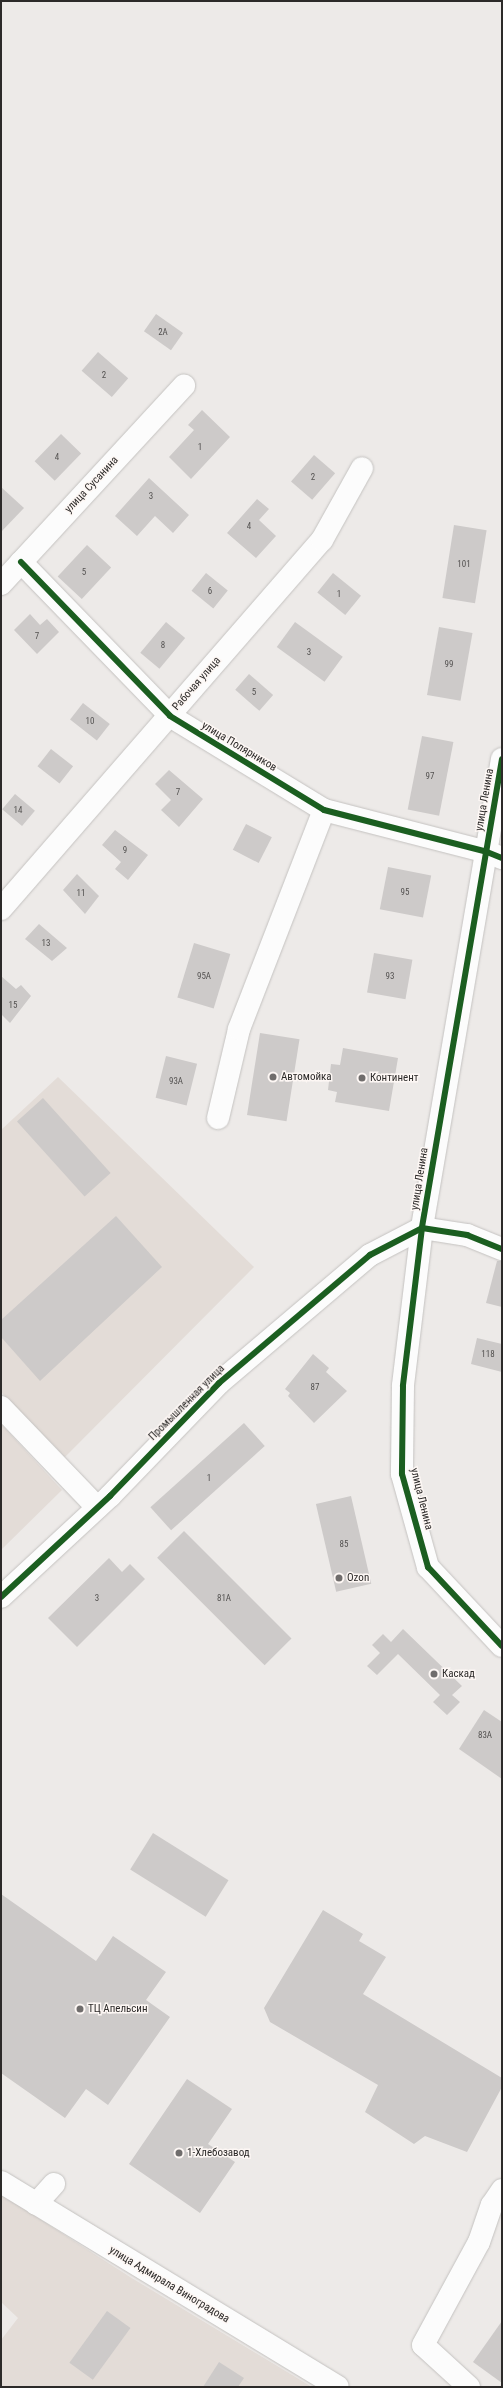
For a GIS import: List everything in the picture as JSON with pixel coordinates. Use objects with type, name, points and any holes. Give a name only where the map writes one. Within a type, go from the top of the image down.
[{"type":"street","name":"улица Сусанина","points":[[1,584],[184,386]]},
{"type":"street","name":"Рабочая улица","points":[[1,909],[322,540],[362,468]]},
{"type":"street","name":"улица Полярников","points":[[21,562],[170,716],[324,810],[494,855]]},
{"type":"street","name":"улица Ленина","points":[[502,759],[494,855],[422,1228],[403,1386],[402,1474],[428,1567],[502,1646]]},
{"type":"street","points":[[218,1118],[239,1028],[324,810]]},
{"type":"street","points":[[422,1228],[467,1235],[502,1248]]},
{"type":"street","name":"Промышленная улица","points":[[1,1597],[97,1507],[224,1378],[370,1256],[422,1228]]},
{"type":"street","points":[[1,1408],[97,1507]]},
{"type":"street","name":"улица Адмирала Виноградова","points":[[1,2182],[338,2387]]},
{"type":"street","points":[[36,2204],[54,2184]]},
{"type":"street","points":[[469,2387],[423,2345],[479,2242],[492,2206],[502,2190]]},
{"type":"shaded area","points":[[58,1077],[254,1267],[65,1457],[1,1392],[1,1130]]},
{"type":"shaded area","points":[[1,1424],[62,1490],[1,1550]]},
{"type":"shaded area","points":[[1,2194],[130,2277],[312,2387],[1,2387],[1,2340],[18,2318],[1,2302]]},
{"type":"building","points":[[156,314],[183,333],[171,350],[144,331]]},
{"type":"building","points":[[98,352],[128,378],[112,397],[82,371]]},
{"type":"building","points":[[202,410],[230,437],[191,479],[169,457],[194,430],[188,425]]},
{"type":"building","points":[[61,434],[81,453],[55,481],[35,461]]},
{"type":"building","points":[[314,455],[335,473],[312,500],[291,481]]},
{"type":"building","points":[[149,478],[189,515],[173,533],[155,516],[137,536],[115,516]]},
{"type":"building","points":[[1,487],[24,508],[1,532]]},
{"type":"building","points":[[257,499],[269,509],[259,520],[276,536],[256,558],[227,533]]},
{"type":"building","points":[[454,525],[487,530],[475,603],[442,598]]},
{"type":"building","points":[[87,545],[111,568],[82,599],[58,576]]},
{"type":"building","points":[[206,573],[228,591],[213,608],[192,591]]},
{"type":"building","points":[[333,573],[361,596],[345,615],[317,592]]},
{"type":"building","points":[[30,614],[40,625],[47,619],[59,632],[37,654],[14,630]]},
{"type":"building","points":[[166,622],[185,638],[159,669],[140,653]]},
{"type":"building","points":[[295,622],[343,657],[325,682],[277,647]]},
{"type":"building","points":[[439,627],[472,633],[461,701],[427,695]]},
{"type":"building","points":[[249,674],[273,695],[259,711],[235,690]]},
{"type":"building","points":[[83,703],[110,724],[97,740],[70,720]]},
{"type":"building","points":[[422,736],[453,742],[439,816],[408,810]]},
{"type":"building","points":[[51,749],[73,766],[60,784],[37,766]]},
{"type":"building","points":[[169,770],[203,799],[179,827],[161,810],[171,800],[155,784]]},
{"type":"building","points":[[15,794],[35,811],[22,826],[2,809]]},
{"type":"building","points":[[246,824],[272,837],[259,863],[233,850]]},
{"type":"building","points":[[115,830],[148,855],[128,880],[115,869],[121,862],[102,845]]},
{"type":"building","points":[[388,867],[431,875],[423,918],[380,909]]},
{"type":"building","points":[[77,874],[99,896],[85,914],[63,890]]},
{"type":"building","points":[[39,924],[67,948],[52,961],[25,939]]},
{"type":"building","points":[[194,943],[230,954],[214,1009],[177,998]]},
{"type":"building","points":[[374,953],[412,960],[405,999],[367,992]]},
{"type":"building","points":[[1,976],[16,989],[21,985],[31,996],[10,1023],[1,1014]]},
{"type":"building","name":"Автомойка","points":[[260,1033],[300,1039],[287,1121],[247,1115]]},
{"type":"building","name":"Континент","points":[[343,1048],[398,1058],[389,1111],[335,1102],[337,1092],[328,1090],[331,1064],[340,1065]]},
{"type":"building","points":[[166,1056],[197,1064],[187,1105],[156,1098]]},
{"type":"building","points":[[43,1098],[111,1173],[85,1196],[17,1121]]},
{"type":"building","points":[[116,1216],[162,1267],[40,1381],[1,1337],[1,1320]]},
{"type":"building","points":[[497,1261],[502,1261],[502,1307],[486,1303]]},
{"type":"building","points":[[477,1338],[502,1344],[502,1372],[471,1364]]},
{"type":"building","points":[[313,1354],[329,1368],[326,1372],[347,1391],[314,1423],[288,1396],[290,1393],[285,1389]]},
{"type":"building","points":[[244,1423],[265,1446],[171,1530],[150,1507]]},
{"type":"building","points":[[351,1496],[371,1584],[336,1592],[316,1504]]},
{"type":"building","points":[[184,1531],[291,1638],[265,1665],[157,1558]]},
{"type":"building","points":[[109,1558],[122,1572],[130,1564],[145,1579],[77,1647],[48,1618]]},
{"type":"building","name":"Каскад","points":[[403,1629],[462,1686],[452,1695],[460,1702],[447,1715],[433,1702],[440,1695],[398,1654],[377,1675],[367,1666],[380,1653],[372,1645],[383,1634],[391,1642]]},
{"type":"building","points":[[484,1710],[502,1722],[502,1779],[459,1749]]},
{"type":"building","points":[[153,1833],[228,1880],[206,1917],[130,1869]]},
{"type":"building","name":"ТЦ Апельсин","points":[[1,1894],[96,1961],[113,1936],[166,1972],[146,2000],[170,2017],[108,2105],[86,2089],[65,2118],[1,2073]]},
{"type":"building","points":[[323,1910],[363,1934],[359,1941],[386,1957],[363,1994],[502,2078],[502,2087],[467,2152],[425,2136],[414,2144],[365,2112],[378,2085],[270,2022],[264,2008]]},
{"type":"building","name":"1-Хлебозавод","points":[[187,2079],[232,2109],[208,2144],[235,2162],[200,2213],[129,2164]]},
{"type":"building","points":[[107,2311],[130,2328],[93,2380],[69,2363]]},
{"type":"building","points":[[502,2321],[502,2383],[473,2362]]},
{"type":"building","points":[[219,2362],[244,2378],[238,2387],[203,2387]]},
{"type":"cycle path","points":[[21,562],[170,716],[324,810],[487,852],[502,858]]},
{"type":"cycle path","points":[[502,759],[422,1228],[403,1386],[402,1474],[428,1567],[502,1646]]},
{"type":"cycle path","points":[[1,1597],[110,1496],[219,1383],[370,1255],[422,1228],[467,1235],[502,1249]]},
{"type":"place","name":"Автомойка","points":[[273,1077]]},
{"type":"place","name":"Континент","points":[[362,1078]]},
{"type":"place","name":"Ozon","points":[[339,1578]]},
{"type":"place","name":"Каскад","points":[[434,1674]]},
{"type":"place","name":"ТЦ Апельсин","points":[[80,2009]]},
{"type":"place","name":"1-Хлебозавод","points":[[179,2153]]}]
